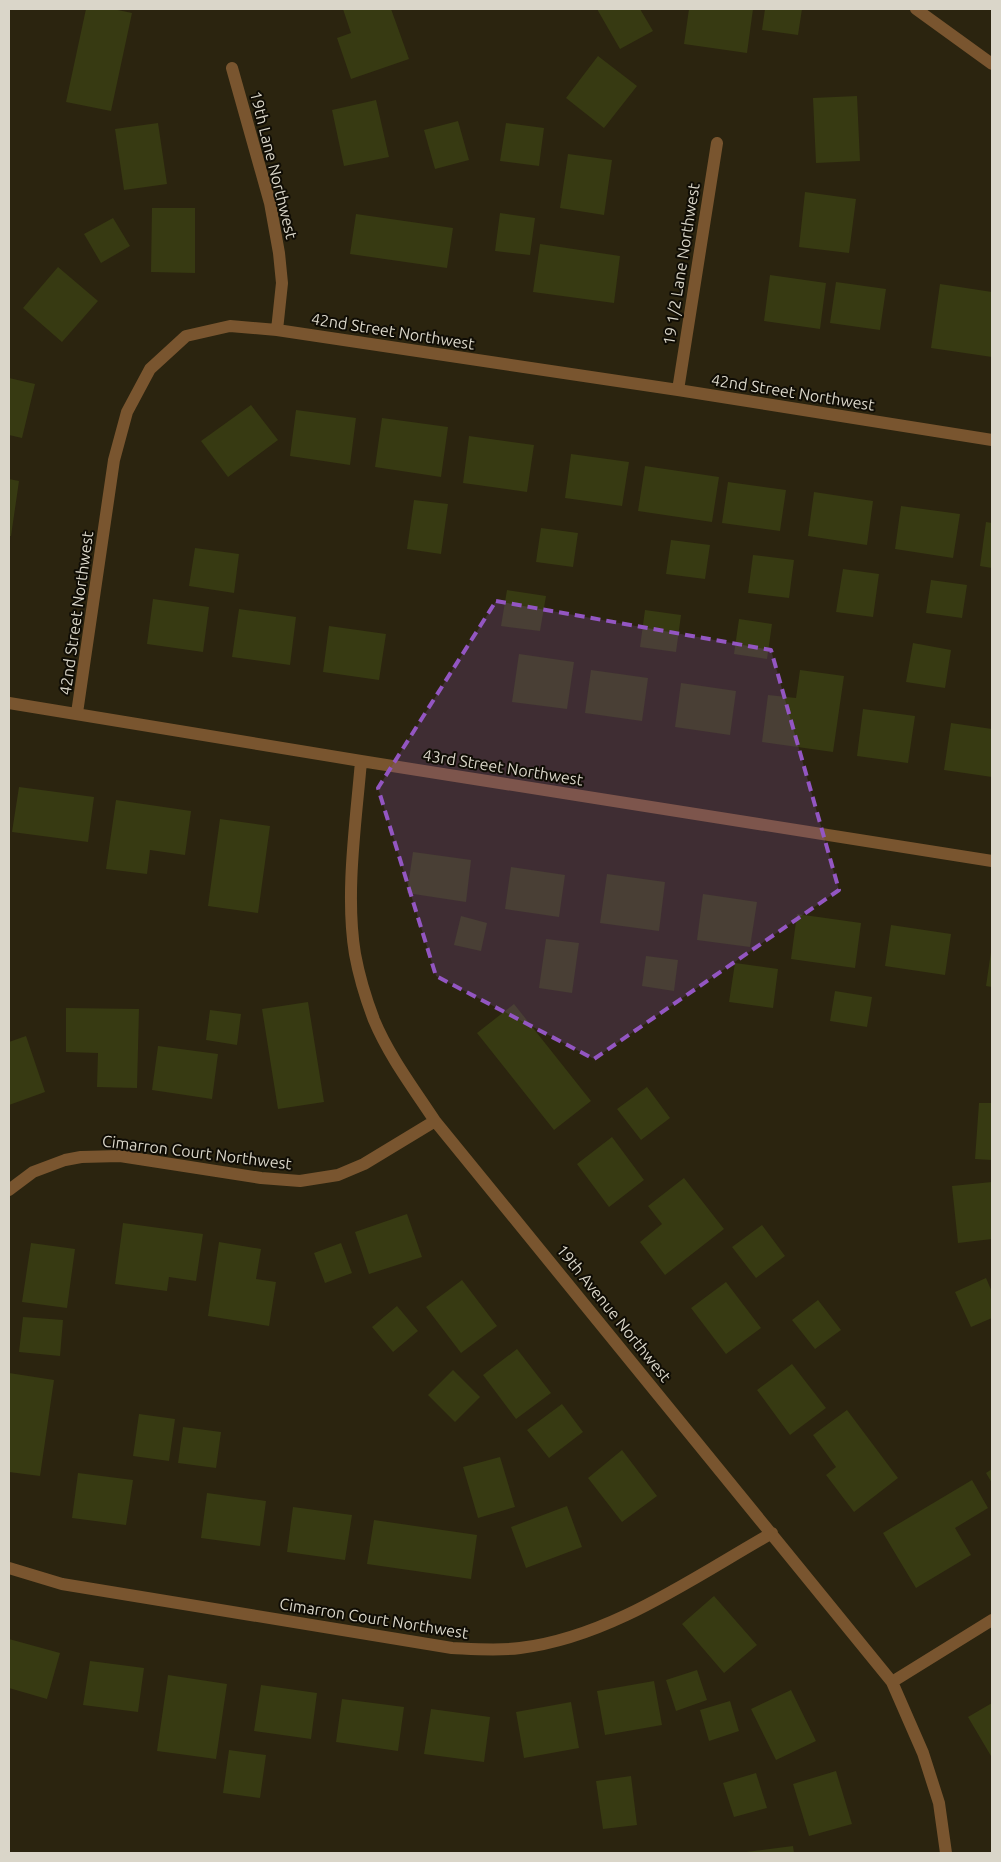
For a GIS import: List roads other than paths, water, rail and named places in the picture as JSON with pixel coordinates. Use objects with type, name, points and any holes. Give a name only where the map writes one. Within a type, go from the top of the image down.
[{"type":"street","points":[[916,9],[992,64]]},
{"type":"street","name":"19th Lane Northwest","points":[[232,68],[270,203],[279,253],[282,283],[277,330]]},
{"type":"street","name":"19 1/2 Lane Northwest","points":[[678,390],[717,143]]},
{"type":"street","name":"42nd Street Northwest","points":[[77,713],[114,460],[127,412],[150,369],[186,336],[230,326],[277,330],[678,390],[992,440]]},
{"type":"street","name":"43rd Street Northwest","points":[[9,702],[361,761],[992,861]]},
{"type":"street","name":"19th Avenue Northwest","points":[[361,761],[352,897],[355,954],[375,1022],[399,1067],[435,1120],[892,1682],[923,1753],[939,1803],[946,1853]]},
{"type":"street","name":"Cimarron Court Northwest","points":[[9,1190],[33,1172],[65,1160],[81,1157],[120,1156],[261,1178],[300,1180],[338,1175],[364,1164],[435,1120]]},
{"type":"street","name":"Cimarron Court Northwest","points":[[9,1568],[62,1584],[452,1648],[488,1650],[520,1648],[556,1642],[591,1631],[635,1611],[772,1534]]},
{"type":"street","points":[[892,1682],[992,1620]]}]
